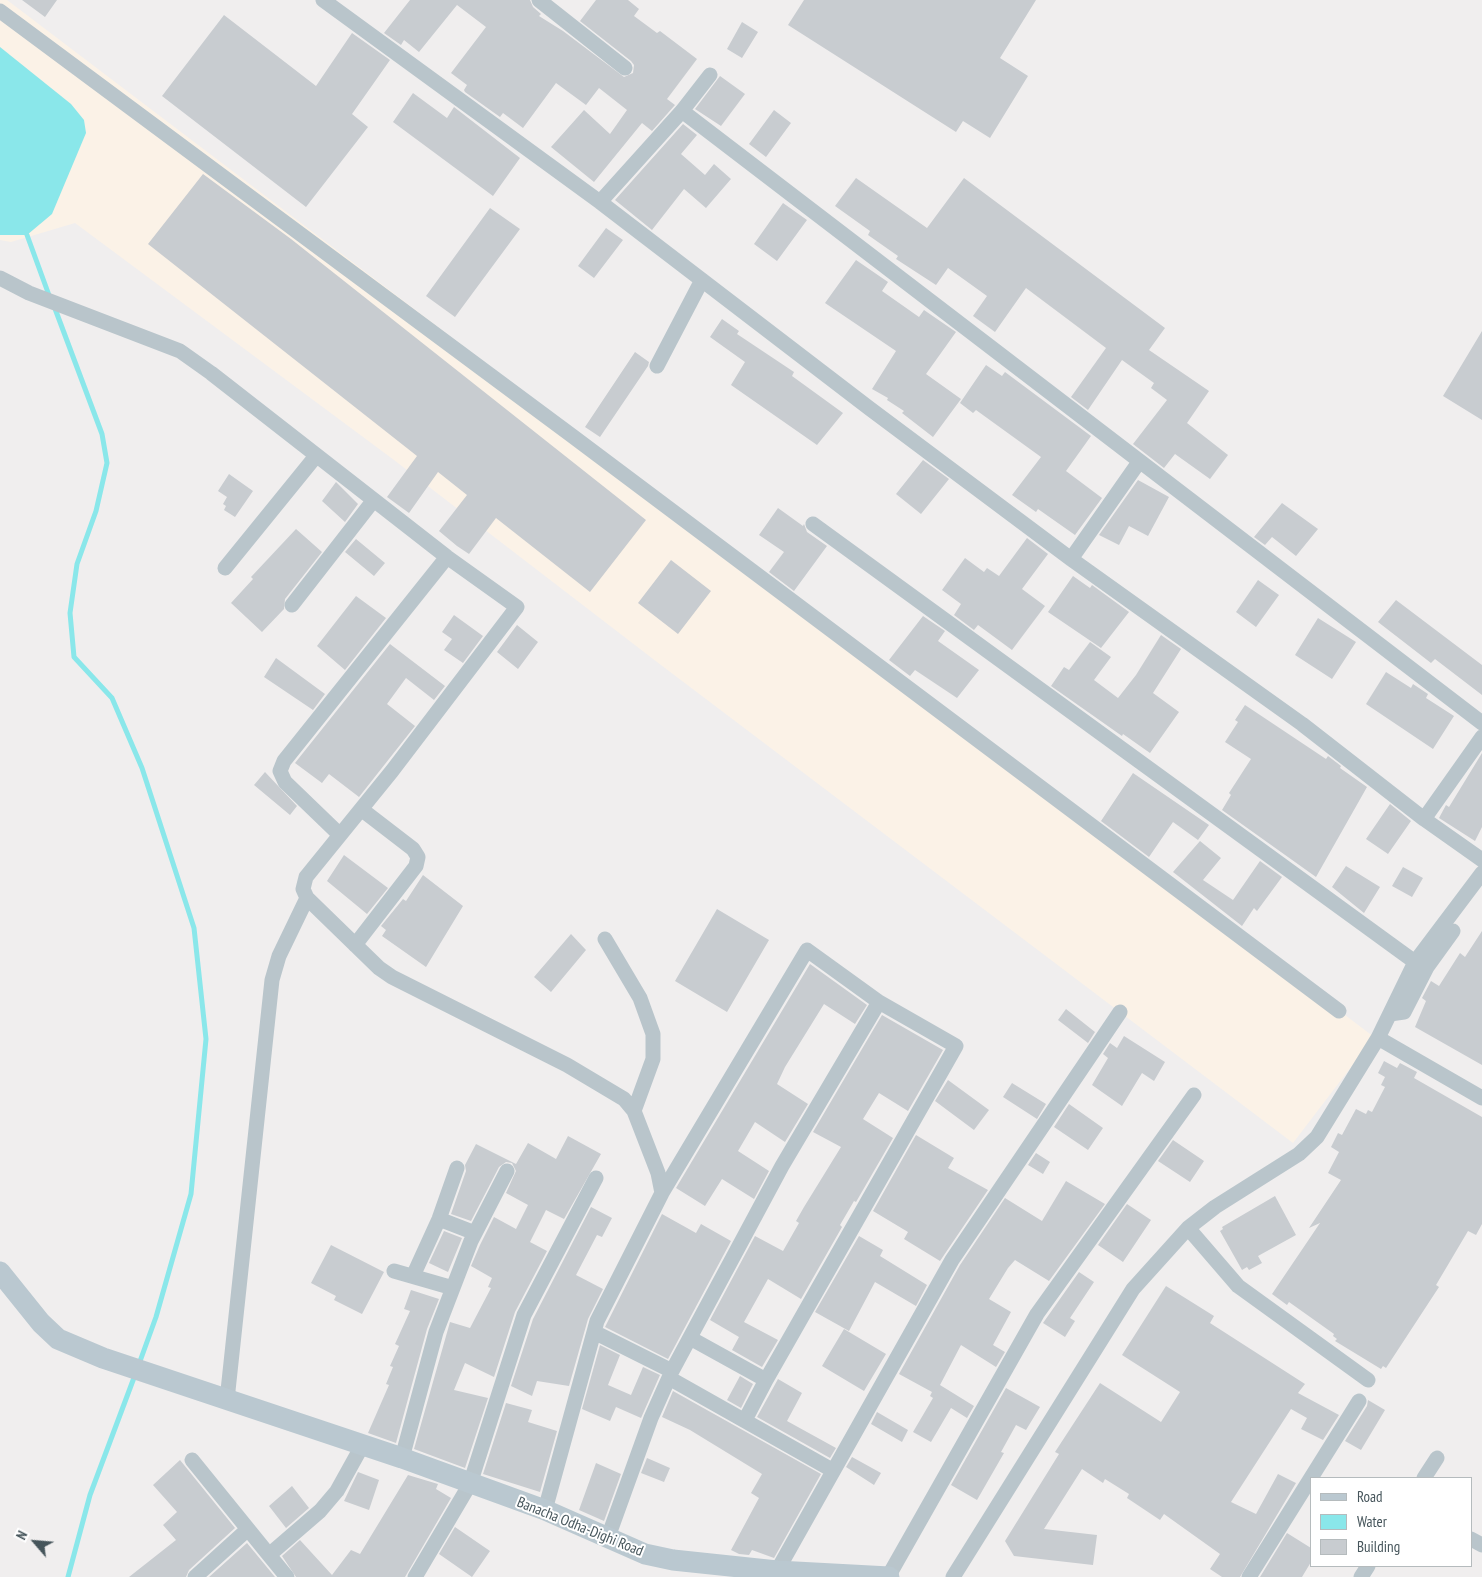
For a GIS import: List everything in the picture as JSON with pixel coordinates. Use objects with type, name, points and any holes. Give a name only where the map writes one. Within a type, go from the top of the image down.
[{"type":"street","points":[[323,0],[600,202],[1071,559],[1302,724],[1424,819],[1482,860]]},
{"type":"street","points":[[539,0],[625,68]]},
{"type":"street","points":[[0,11],[579,441],[1339,1011]]},
{"type":"street","points":[[600,202],[682,111],[710,75]]},
{"type":"street","points":[[682,111],[1482,723]]},
{"type":"street","points":[[0,278],[38,296],[180,351],[211,373],[447,557],[517,607],[362,809],[306,877],[303,889],[307,898],[379,968],[392,977],[567,1065],[624,1099],[634,1111],[658,1173],[662,1192]]},
{"type":"street","points":[[657,366],[702,280]]},
{"type":"street","points":[[224,568],[316,456]]},
{"type":"street","points":[[1071,559],[1139,462]]},
{"type":"street","points":[[292,605],[374,500]]},
{"type":"street","points":[[813,524],[1415,962]]},
{"type":"street","points":[[340,836],[285,782],[280,771],[284,760],[447,557]]},
{"type":"street","points":[[1424,819],[1482,737]]},
{"type":"street","points":[[355,944],[416,866],[418,857],[413,849],[362,809]]},
{"type":"street","points":[[953,1577],[1133,1289],[1188,1228],[1215,1207],[1299,1154],[1317,1137],[1378,1038],[1415,962],[1482,873]]},
{"type":"street","points":[[227,1400],[272,980],[279,956],[307,898]]},
{"type":"street","points":[[1390,1014],[1404,1012],[1427,967],[1453,931]]},
{"type":"street","points":[[605,939],[640,998],[653,1034],[654,1059],[634,1111]]},
{"type":"street","points":[[544,1510],[597,1321],[662,1192],[808,950],[879,1002],[956,1046],[745,1420]]},
{"type":"street","points":[[608,1540],[651,1418],[670,1375],[782,1166],[879,1002]]},
{"type":"street","points":[[777,1571],[832,1470],[952,1260],[1120,1012]]},
{"type":"street","points":[[1378,1038],[1482,1098]]},
{"type":"street","points":[[888,1577],[1037,1314],[1194,1095]]},
{"type":"street","points":[[413,1276],[439,1219],[457,1168]]},
{"type":"street","points":[[402,1458],[436,1332],[475,1233],[507,1171]]},
{"type":"street","points":[[415,1577],[470,1484],[524,1315],[596,1178]]},
{"type":"street","points":[[439,1219],[475,1233]]},
{"type":"street","points":[[1188,1228],[1238,1286],[1368,1380]]},
{"type":"street","points":[[394,1271],[453,1288]]},
{"type":"street","name":"Banacha Odha-Dighi Road","points":[[0,1272],[41,1323],[58,1339],[126,1366],[402,1458],[544,1510],[608,1540],[644,1554],[673,1560],[777,1571],[888,1577]]},
{"type":"street","points":[[594,1332],[832,1470]]},
{"type":"street","points":[[690,1338],[766,1380]]},
{"type":"street","points":[[1311,1477],[1359,1400]]},
{"type":"street","points":[[269,1555],[320,1512],[332,1498],[362,1446]]},
{"type":"street","points":[[1425,1477],[1436,1458]]},
{"type":"street","points":[[192,1460],[287,1577]]},
{"type":"street","points":[[1249,1577],[1310,1479]]},
{"type":"street","points":[[195,1577],[248,1529]]},
{"type":"shaded area","points":[[0,0],[7,0],[1374,1037],[1293,1143],[657,662],[394,460],[75,223],[11,242],[0,240]]},
{"type":"water","points":[[0,47],[71,104],[84,120],[86,133],[52,214],[27,235],[0,235]]},
{"type":"building","points":[[22,0],[57,0],[45,17]]},
{"type":"building","points":[[410,0],[530,0],[533,7],[541,14],[539,16],[563,31],[624,77],[633,73],[634,65],[631,61],[580,21],[596,0],[628,0],[639,9],[634,16],[657,33],[660,31],[697,59],[667,99],[675,105],[652,131],[642,123],[594,182],[551,147],[584,110],[610,134],[627,110],[599,88],[586,105],[556,83],[523,128],[503,113],[500,117],[465,92],[464,90],[467,85],[451,73],[486,27],[457,5],[419,52],[404,40],[401,45],[384,33]]},
{"type":"building","points":[[804,0],[1036,0],[1000,58],[1028,76],[990,138],[963,121],[956,132],[788,25]]},
{"type":"building","points":[[224,15],[316,86],[352,33],[390,60],[352,114],[368,127],[306,207],[162,96]]},
{"type":"building","points":[[742,22],[758,32],[742,58],[727,49]]},
{"type":"building","points":[[720,76],[745,94],[721,126],[695,109]]},
{"type":"building","points":[[413,93],[447,118],[454,107],[520,158],[493,196],[393,122]]},
{"type":"building","points":[[774,110],[791,123],[766,157],[749,144]]},
{"type":"building","points":[[683,124],[697,135],[681,154],[705,175],[714,164],[731,179],[706,208],[684,189],[652,230],[615,200]]},
{"type":"building","points":[[203,174],[291,239],[646,520],[590,592],[496,518],[469,554],[457,546],[439,531],[467,495],[438,472],[409,513],[387,497],[417,456],[148,244]]},
{"type":"building","points":[[856,178],[927,228],[964,178],[1165,328],[1149,350],[1209,391],[1187,423],[1228,455],[1210,479],[1175,454],[1164,468],[1133,444],[1167,400],[1151,388],[1154,383],[1122,360],[1088,410],[1071,397],[1106,348],[1026,288],[995,332],[973,316],[987,296],[948,268],[936,285],[896,259],[898,256],[868,235],[870,231],[835,206]]},
{"type":"building","points":[[783,203],[807,220],[777,261],[754,244]]},
{"type":"building","points":[[490,208],[520,229],[455,317],[426,296]]},
{"type":"building","points":[[606,228],[623,240],[594,278],[578,266]]},
{"type":"building","points":[[856,260],[888,282],[882,291],[919,317],[924,310],[956,332],[926,374],[961,399],[933,437],[902,413],[904,411],[887,400],[888,398],[872,389],[896,351],[825,303]]},
{"type":"building","points":[[722,319],[739,331],[737,334],[794,372],[792,376],[843,413],[817,445],[731,385],[745,362],[710,337]]},
{"type":"building","points":[[1482,331],[1482,420],[1443,396]]},
{"type":"building","points":[[635,352],[649,362],[648,366],[600,437],[585,427]]},
{"type":"building","points":[[986,365],[1002,376],[1005,372],[1091,436],[1066,471],[1102,498],[1075,535],[1038,509],[1036,512],[1012,495],[1041,457],[976,410],[973,413],[960,403]]},
{"type":"building","points":[[923,460],[949,479],[921,514],[896,494]]},
{"type":"building","points":[[229,474],[253,491],[235,517],[224,510],[226,506],[223,504],[227,497],[218,491]]},
{"type":"building","points":[[1138,480],[1169,497],[1148,536],[1129,526],[1119,545],[1099,535]]},
{"type":"building","points":[[336,482],[358,504],[345,522],[322,501]]},
{"type":"building","points":[[1282,503],[1318,529],[1296,556],[1272,537],[1265,545],[1254,537]]},
{"type":"building","points":[[778,508],[803,526],[804,524],[807,532],[827,546],[794,591],[769,572],[784,552],[759,535]]},
{"type":"building","points":[[296,529],[322,552],[285,599],[284,609],[262,632],[231,603],[253,579],[251,577]]},
{"type":"building","points":[[1027,538],[1048,554],[1022,589],[1045,606],[1012,650],[978,625],[974,630],[954,615],[961,604],[942,590],[965,558],[984,572],[987,568],[999,576]]},
{"type":"building","points":[[356,539],[385,563],[374,576],[345,552]]},
{"type":"building","points":[[671,560],[711,591],[678,634],[638,603]]},
{"type":"building","points":[[1073,576],[1090,588],[1092,585],[1129,612],[1101,648],[1048,612]]},
{"type":"building","points":[[1258,580],[1279,595],[1256,627],[1236,612]]},
{"type":"building","points":[[356,596],[386,618],[345,670],[317,646]]},
{"type":"building","points":[[1396,600],[1482,665],[1482,695],[1435,659],[1431,663],[1378,622]]},
{"type":"building","points":[[454,615],[483,636],[463,663],[444,650],[452,639],[442,632]]},
{"type":"building","points":[[923,616],[945,631],[938,641],[979,670],[957,698],[915,670],[910,676],[889,660]]},
{"type":"building","points":[[1318,618],[1356,642],[1332,679],[1295,655]]},
{"type":"building","points":[[517,625],[538,642],[518,669],[497,652]]},
{"type":"building","points":[[1161,635],[1181,649],[1153,693],[1179,712],[1150,753],[1123,734],[1122,736],[1051,686],[1064,667],[1069,670],[1090,642],[1111,657],[1094,680],[1118,698],[1136,675]]},
{"type":"building","points":[[390,644],[445,686],[434,700],[406,678],[387,704],[415,726],[359,797],[329,774],[322,783],[295,763]]},
{"type":"building","points":[[276,658],[325,694],[313,710],[264,677]]},
{"type":"building","points":[[1386,672],[1411,688],[1413,684],[1428,694],[1426,698],[1454,716],[1433,749],[1366,704]]},
{"type":"building","points":[[1245,705],[1326,759],[1328,756],[1341,766],[1340,768],[1367,787],[1316,877],[1222,810],[1231,795],[1229,793],[1251,759],[1225,742],[1238,722],[1235,720]]},
{"type":"building","points":[[1482,753],[1482,827],[1475,841],[1439,818],[1446,805],[1449,807]]},
{"type":"building","points":[[265,772],[297,806],[290,815],[254,785]]},
{"type":"building","points":[[1133,773],[1209,825],[1198,840],[1173,822],[1149,857],[1101,821]]},
{"type":"building","points":[[1390,804],[1411,821],[1388,854],[1366,839]]},
{"type":"building","points":[[1200,841],[1221,858],[1203,880],[1233,900],[1260,861],[1282,877],[1257,911],[1254,908],[1242,926],[1173,872]]},
{"type":"building","points":[[344,855],[388,888],[367,914],[327,881]]},
{"type":"building","points":[[1346,866],[1380,887],[1364,913],[1332,887]]},
{"type":"building","points":[[1403,867],[1423,878],[1412,897],[1392,886]]},
{"type":"building","points":[[423,875],[463,906],[426,967],[382,936],[386,930],[381,926],[403,899],[406,901]]},
{"type":"building","points":[[717,909],[769,940],[727,1012],[675,981]]},
{"type":"building","points":[[1482,931],[1482,1065],[1415,1027],[1426,1001],[1422,998],[1431,981],[1439,986],[1460,953],[1465,957]]},
{"type":"building","points":[[571,934],[586,950],[551,992],[534,977]]},
{"type":"building","points":[[810,964],[867,1005],[855,1024],[824,1004],[785,1067],[777,1084],[808,1104],[785,1142],[755,1122],[738,1151],[769,1171],[754,1199],[722,1179],[705,1206],[676,1188]]},
{"type":"building","points":[[1066,1009],[1095,1032],[1088,1043],[1058,1020]]},
{"type":"building","points":[[882,1015],[943,1050],[908,1111],[879,1093],[863,1119],[893,1138],[856,1202],[854,1201],[840,1225],[842,1227],[801,1299],[768,1279],[744,1322],[778,1340],[762,1367],[732,1350],[739,1337],[710,1320],[755,1236],[783,1251],[799,1223],[796,1221],[841,1147],[813,1132]]},
{"type":"building","points":[[1124,1036],[1165,1062],[1154,1081],[1142,1073],[1122,1106],[1092,1085],[1108,1058],[1103,1054],[1110,1043],[1117,1048]]},
{"type":"building","points":[[1384,1061],[1397,1068],[1400,1063],[1417,1072],[1414,1078],[1482,1117],[1482,1224],[1476,1235],[1468,1231],[1436,1285],[1439,1287],[1386,1368],[1383,1366],[1381,1369],[1335,1341],[1337,1339],[1333,1336],[1334,1334],[1289,1302],[1287,1305],[1272,1294],[1320,1223],[1309,1228],[1341,1180],[1328,1173],[1339,1152],[1331,1147],[1338,1133],[1342,1135],[1356,1109],[1366,1114],[1368,1110],[1372,1112],[1385,1087],[1381,1085],[1385,1077],[1378,1073]]},
{"type":"building","points":[[948,1080],[989,1110],[974,1130],[935,1101]]},
{"type":"building","points":[[1012,1083],[1046,1104],[1037,1119],[1003,1097]]},
{"type":"building","points":[[1069,1104],[1103,1128],[1088,1150],[1054,1127]]},
{"type":"building","points":[[916,1135],[954,1158],[948,1168],[988,1190],[940,1261],[904,1239],[908,1232],[873,1211]]},
{"type":"building","points":[[568,1136],[601,1154],[564,1219],[546,1210],[530,1242],[547,1251],[515,1312],[494,1377],[465,1363],[454,1390],[488,1398],[465,1468],[414,1449],[450,1322],[470,1328],[491,1288],[488,1287],[492,1278],[471,1266],[480,1245],[494,1217],[516,1229],[528,1205],[506,1193],[516,1171],[512,1163],[506,1162],[499,1167],[471,1221],[451,1214],[466,1171],[465,1165],[476,1144],[516,1164],[528,1143],[556,1159]]},
{"type":"building","points":[[1173,1140],[1204,1161],[1190,1182],[1158,1161]]},
{"type":"building","points":[[1036,1153],[1050,1162],[1043,1174],[1028,1165]]},
{"type":"building","points":[[1066,1181],[1105,1204],[1049,1281],[1015,1260],[1008,1268],[989,1299],[1011,1312],[993,1345],[1005,1352],[996,1367],[961,1345],[940,1385],[974,1406],[967,1418],[951,1408],[931,1442],[913,1432],[933,1398],[930,1396],[932,1392],[899,1374],[960,1265],[1005,1198],[1042,1221]]},
{"type":"building","points":[[1275,1196],[1296,1235],[1258,1256],[1262,1263],[1249,1270],[1247,1267],[1242,1270],[1220,1231],[1223,1229],[1222,1227]]},
{"type":"building","points":[[1127,1204],[1151,1220],[1123,1262],[1098,1245]]},
{"type":"building","points":[[591,1207],[612,1218],[602,1237],[597,1235],[576,1275],[603,1289],[588,1319],[569,1386],[537,1381],[532,1396],[511,1386],[533,1319]]},
{"type":"building","points":[[662,1214],[696,1233],[701,1224],[731,1241],[668,1359],[605,1327]]},
{"type":"building","points":[[444,1231],[462,1238],[448,1272],[429,1263]]},
{"type":"building","points":[[859,1236],[883,1250],[880,1256],[927,1285],[916,1306],[875,1282],[849,1331],[815,1312]]},
{"type":"building","points":[[331,1245],[384,1272],[362,1314],[334,1300],[336,1296],[311,1283]]},
{"type":"building","points":[[1079,1272],[1094,1282],[1070,1318],[1075,1321],[1065,1337],[1043,1323]]},
{"type":"building","points":[[1166,1286],[1214,1316],[1210,1323],[1305,1384],[1298,1393],[1339,1415],[1323,1440],[1301,1429],[1307,1418],[1291,1409],[1231,1502],[1256,1514],[1278,1474],[1296,1483],[1240,1577],[1222,1577],[1210,1569],[1220,1554],[1164,1514],[1160,1520],[1127,1498],[1129,1494],[1105,1479],[1103,1483],[1082,1469],[1044,1529],[1097,1535],[1093,1565],[1014,1556],[1005,1541],[1059,1454],[1055,1452],[1100,1383],[1161,1422],[1180,1392],[1122,1355]]},
{"type":"building","points":[[411,1290],[439,1299],[427,1329],[396,1443],[368,1433],[389,1385],[386,1384],[393,1367],[390,1366],[399,1346],[395,1344],[410,1311],[404,1309]]},
{"type":"building","points":[[844,1329],[886,1354],[864,1391],[822,1366]]},
{"type":"building","points":[[600,1345],[620,1355],[608,1385],[631,1395],[643,1367],[660,1375],[641,1418],[616,1407],[610,1421],[582,1409]]},
{"type":"building","points":[[740,1376],[753,1384],[741,1408],[727,1400]]},
{"type":"building","points":[[778,1379],[802,1393],[787,1421],[836,1448],[830,1458],[757,1417]]},
{"type":"building","points":[[1006,1388],[1040,1407],[1026,1430],[1016,1425],[1001,1452],[1004,1453],[977,1500],[951,1485]]},
{"type":"building","points":[[673,1391],[821,1474],[774,1558],[752,1550],[749,1555],[739,1554],[731,1550],[759,1498],[751,1493],[762,1474],[690,1430],[662,1417]]},
{"type":"building","points":[[1368,1400],[1385,1410],[1361,1450],[1345,1441],[1367,1406]]},
{"type":"building","points":[[506,1403],[532,1410],[528,1422],[557,1431],[540,1492],[483,1474]]},
{"type":"building","points":[[877,1412],[908,1430],[902,1442],[871,1424]]},
{"type":"building","points":[[852,1457],[881,1473],[874,1485],[846,1467]]},
{"type":"building","points":[[647,1458],[670,1468],[664,1482],[641,1473]]},
{"type":"building","points":[[180,1460],[235,1528],[189,1570],[186,1577],[129,1577],[176,1540],[163,1525],[177,1512],[153,1485]]},
{"type":"building","points":[[596,1463],[621,1474],[604,1521],[579,1510]]},
{"type":"building","points":[[358,1472],[379,1480],[369,1510],[344,1501]]},
{"type":"building","points":[[408,1475],[438,1484],[436,1489],[451,1498],[405,1577],[296,1577],[282,1556],[300,1540],[332,1575],[351,1550],[360,1554]]},
{"type":"building","points":[[292,1486],[309,1508],[286,1528],[269,1506]]},
{"type":"building","points":[[455,1527],[490,1551],[472,1577],[439,1554]]},
{"type":"building","points":[[1287,1533],[1310,1547],[1310,1564],[1302,1577],[1260,1577]]},
{"type":"building","points":[[247,1543],[275,1577],[209,1577]]},
{"type":"waterway","points":[[27,235],[50,298]]},
{"type":"waterway","points":[[54,306],[102,434],[107,463],[96,511],[77,564],[70,613],[74,657],[112,698],[142,768],[194,928],[206,1039],[191,1194],[156,1317],[139,1364]]},
{"type":"waterway","points":[[68,1577],[90,1495],[135,1375]]}]
